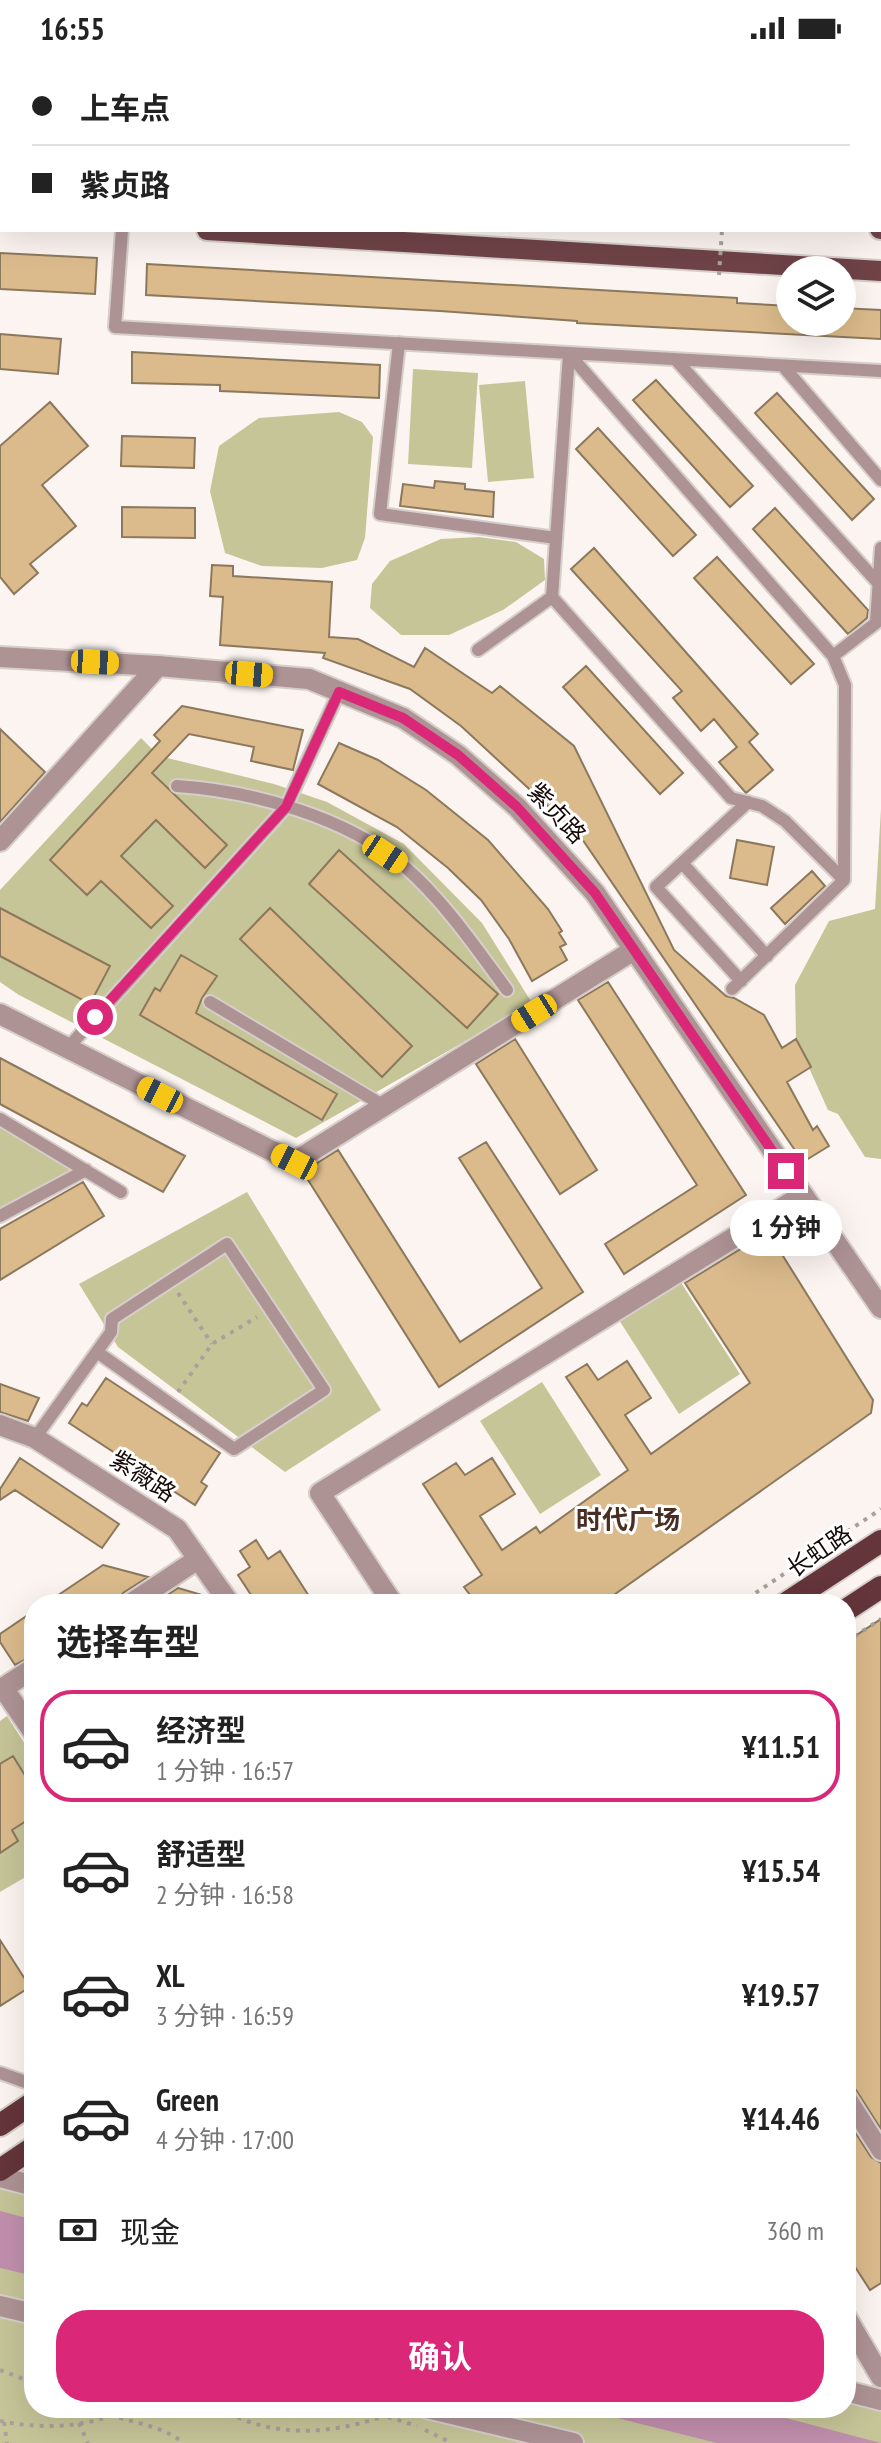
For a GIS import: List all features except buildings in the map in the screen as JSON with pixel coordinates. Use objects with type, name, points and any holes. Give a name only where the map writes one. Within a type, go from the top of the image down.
[{"type":"highway","name":"长虹路","points":[[800,1594],[881,1541]]},
{"type":"highway","points":[[856,1603],[881,1587]]},
{"type":"highway","points":[[0,2125],[24,2109]]},
{"type":"highway","points":[[0,2170],[24,2154]]},
{"type":"main road","points":[[240,232],[881,271]]},
{"type":"street","name":"紫贞路","points":[[0,657],[309,679],[403,718],[458,755],[505,797],[595,893],[881,1308]]},
{"type":"street","points":[[0,841],[158,666]]},
{"type":"street","points":[[0,1014],[294,1162],[634,950]]},
{"type":"street","points":[[386,1594],[320,1493],[803,1195]]},
{"type":"street","name":"紫薇路","points":[[0,1425],[35,1438],[177,1529],[223,1594]]},
{"type":"street","points":[[145,1594],[198,1559]]},
{"type":"street","points":[[24,1675],[2,1689],[24,1719]]},
{"type":"street","points":[[856,2112],[881,2151]]},
{"type":"street","points":[[0,2177],[24,2183]]},
{"type":"street","points":[[0,2306],[24,2312]]},
{"type":"street","points":[[856,2328],[875,2348],[881,2377]]},
{"type":"street","points":[[856,2394],[881,2400]]},
{"type":"street","points":[[469,2418],[573,2443]]},
{"type":"lane","points":[[122,232],[115,327],[881,371]]},
{"type":"lane","points":[[399,343],[380,514],[556,538]]},
{"type":"lane","points":[[569,354],[552,597],[731,798],[762,806],[785,821],[844,880]]},
{"type":"lane","points":[[569,354],[833,656],[845,685],[844,880],[736,985],[656,887],[748,802]]},
{"type":"lane","points":[[676,360],[879,584]]},
{"type":"lane","points":[[783,366],[881,480]]},
{"type":"lane","points":[[833,656],[876,623],[881,548]]},
{"type":"lane","points":[[478,650],[552,597]]},
{"type":"lane","points":[[74,1041],[286,807],[339,692]]},
{"type":"lane","points":[[177,786],[204,788],[286,807],[345,828],[405,867],[459,926],[507,990]]},
{"type":"lane","points":[[682,863],[767,956]]},
{"type":"lane","points":[[210,1002],[384,1106]]},
{"type":"lane","points":[[0,1119],[121,1192]]},
{"type":"lane","points":[[0,1216],[86,1170]]},
{"type":"lane","points":[[35,1438],[111,1332],[112,1319],[227,1244],[324,1390],[234,1449],[97,1352]]},
{"type":"lane","points":[[0,2073],[24,2081]]},
{"type":"path","points":[[719,275],[722,232]]},
{"type":"path","points":[[170,1281],[212,1344]]},
{"type":"path","points":[[170,1404],[212,1344],[270,1309]]},
{"type":"path","points":[[754,1594],[881,1509]]},
{"type":"path","points":[[856,1635],[881,1619]]},
{"type":"path","points":[[0,2370],[24,2379]]},
{"type":"path","points":[[7,2443],[2,2422],[79,2423],[106,2418]]},
{"type":"path","points":[[116,2418],[144,2423],[184,2443]]},
{"type":"path","points":[[236,2418],[297,2432],[332,2431],[379,2418]]},
{"type":"path","points":[[79,2423],[88,2443]]},
{"type":"green space","points":[[413,369],[478,373],[472,468],[408,464]]},
{"type":"green space","points":[[525,381],[534,478],[488,482],[479,385]]},
{"type":"green space","points":[[339,412],[362,422],[373,437],[365,538],[357,560],[322,568],[262,566],[225,553],[210,491],[219,446],[259,418]]},
{"type":"green space","points":[[479,537],[516,542],[544,559],[545,580],[503,610],[449,635],[401,635],[370,608],[372,584],[390,561],[441,539]]},
{"type":"green space","points":[[141,738],[159,756],[274,784],[327,802],[404,844],[482,923],[532,1003],[296,1138],[19,995],[0,982],[0,890]]},
{"type":"green space","points":[[881,809],[881,1159],[865,1157],[838,1114],[828,1110],[796,1039],[795,985],[829,921],[875,909]]},
{"type":"green space","points":[[0,1119],[86,1170],[0,1216]]},
{"type":"green space","points":[[247,1192],[381,1410],[285,1472],[118,1347],[79,1284]]},
{"type":"green space","points":[[680,1281],[740,1374],[679,1414],[619,1320]]},
{"type":"green space","points":[[542,1382],[601,1475],[540,1514],[480,1421]]},
{"type":"green space","points":[[7,1716],[24,1742],[24,1878],[0,1892],[0,1721]]},
{"type":"green space","points":[[24,2162],[24,2418],[856,2418],[856,2394],[881,2400],[881,2443],[0,2443],[0,2177]]},
{"type":"shaded area","points":[[0,2211],[24,2217],[24,2274],[0,2268]]},
{"type":"shaded area","points":[[617,2418],[786,2418],[881,2443],[717,2443]]},
{"type":"district","name":"时代广场","points":[[628,1519]]},
{"type":"route","points":[[95,1017],[286,807],[339,692],[403,718],[458,755],[517,807],[595,893],[786,1171]]}]
